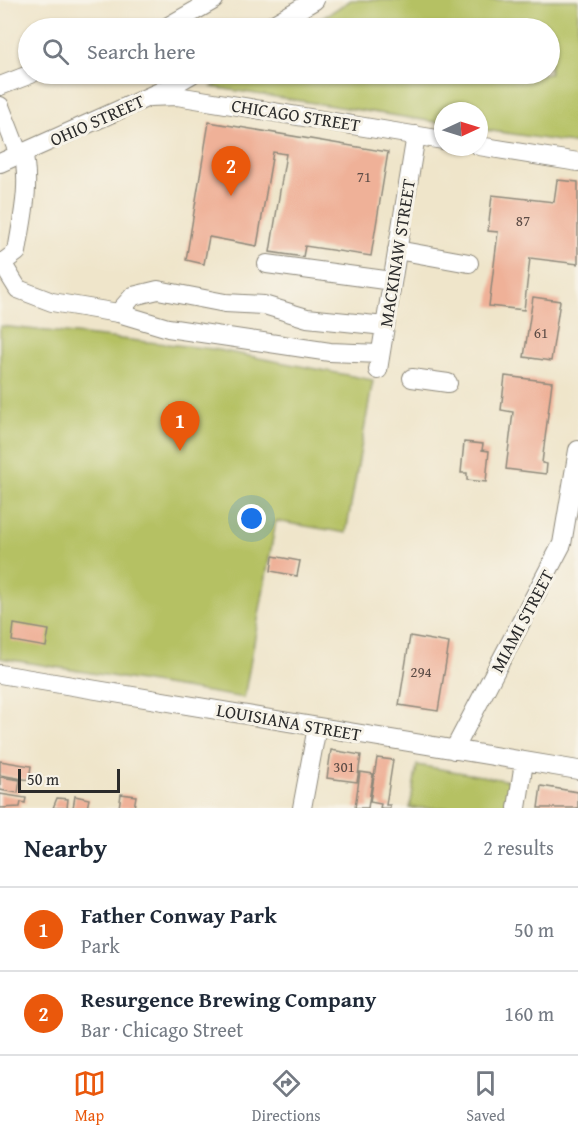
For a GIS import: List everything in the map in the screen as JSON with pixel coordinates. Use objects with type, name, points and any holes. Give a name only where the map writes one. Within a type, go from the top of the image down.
[{"type":"street","points":[[182,18],[214,0]]},
{"type":"street","points":[[281,18],[303,3]]},
{"type":"street","points":[[0,87],[18,79]]},
{"type":"street","name":"OHIO STREET","points":[[0,163],[149,97],[160,84]]},
{"type":"street","name":"CHICAGO STREET","points":[[149,97],[177,96],[434,138]]},
{"type":"street","points":[[0,106],[27,169],[25,199],[16,252],[1,262],[18,289],[52,302],[118,313],[133,296],[158,290],[225,303],[264,306],[307,318],[385,326]]},
{"type":"street","name":"MACKINAW STREET","points":[[118,313],[168,328],[330,352],[379,362],[416,135]]},
{"type":"street","points":[[488,147],[578,162]]},
{"type":"street","points":[[397,250],[469,262]]},
{"type":"street","points":[[267,264],[392,281]]},
{"type":"street","points":[[412,378],[448,383]]},
{"type":"street","name":"MIAMI STREET","points":[[454,750],[562,544],[578,450]]},
{"type":"street","name":"LOUISIANA STREET","points":[[0,674],[578,770]]},
{"type":"street","points":[[303,808],[317,727]]},
{"type":"street","points":[[517,808],[524,762]]},
{"type":"green space","points":[[351,0],[578,0],[578,144],[488,130],[488,102],[434,102],[434,122],[212,87],[217,84],[560,84],[560,18],[322,18]]},
{"type":"green space","points":[[0,326],[213,349],[373,380],[346,533],[276,521],[244,698],[0,658]]},
{"type":"green space","points":[[417,765],[511,781],[506,808],[410,808]]},
{"type":"building","points":[[209,122],[388,152],[371,256],[305,246],[303,257],[270,252],[286,154],[273,152],[257,246],[209,237],[204,264],[186,260]]},
{"type":"building","points":[[557,180],[578,182],[578,264],[530,258],[524,310],[489,306],[498,232],[488,231],[492,195],[554,202]]},
{"type":"building","points":[[533,297],[560,301],[551,361],[524,357]]},
{"type":"building","points":[[505,376],[552,382],[542,463],[547,464],[546,474],[506,469],[513,412],[501,410]]},
{"type":"building","points":[[464,442],[483,444],[482,450],[489,451],[486,482],[467,480],[467,473],[461,473]]},
{"type":"building","points":[[273,556],[300,561],[297,576],[271,571]]},
{"type":"building","points":[[14,624],[49,630],[46,647],[12,641]]},
{"type":"building","points":[[410,636],[449,643],[438,711],[399,705]]},
{"type":"building","points":[[331,750],[361,755],[357,782],[327,778]]},
{"type":"building","points":[[377,758],[393,760],[386,805],[390,805],[390,808],[380,808],[381,804],[370,802]]},
{"type":"building","points":[[0,761],[31,766],[29,780],[0,775]]},
{"type":"building","points":[[360,772],[373,774],[368,808],[355,808]]},
{"type":"building","points":[[0,777],[20,780],[18,793],[0,790]]},
{"type":"building","points":[[541,786],[578,792],[578,808],[538,808]]},
{"type":"building","points":[[0,794],[26,798],[25,803],[21,802],[20,807],[0,808]]},
{"type":"building","points":[[121,794],[136,796],[134,808],[119,808]]},
{"type":"building","points":[[75,796],[89,799],[87,808],[73,808]]},
{"type":"building","points":[[57,798],[68,799],[67,808],[53,808]]},
{"type":"place","name":"Resurgence Brewing Company","points":[[231,196]]},
{"type":"place","name":"Father Conway Park","points":[[180,451]]}]
